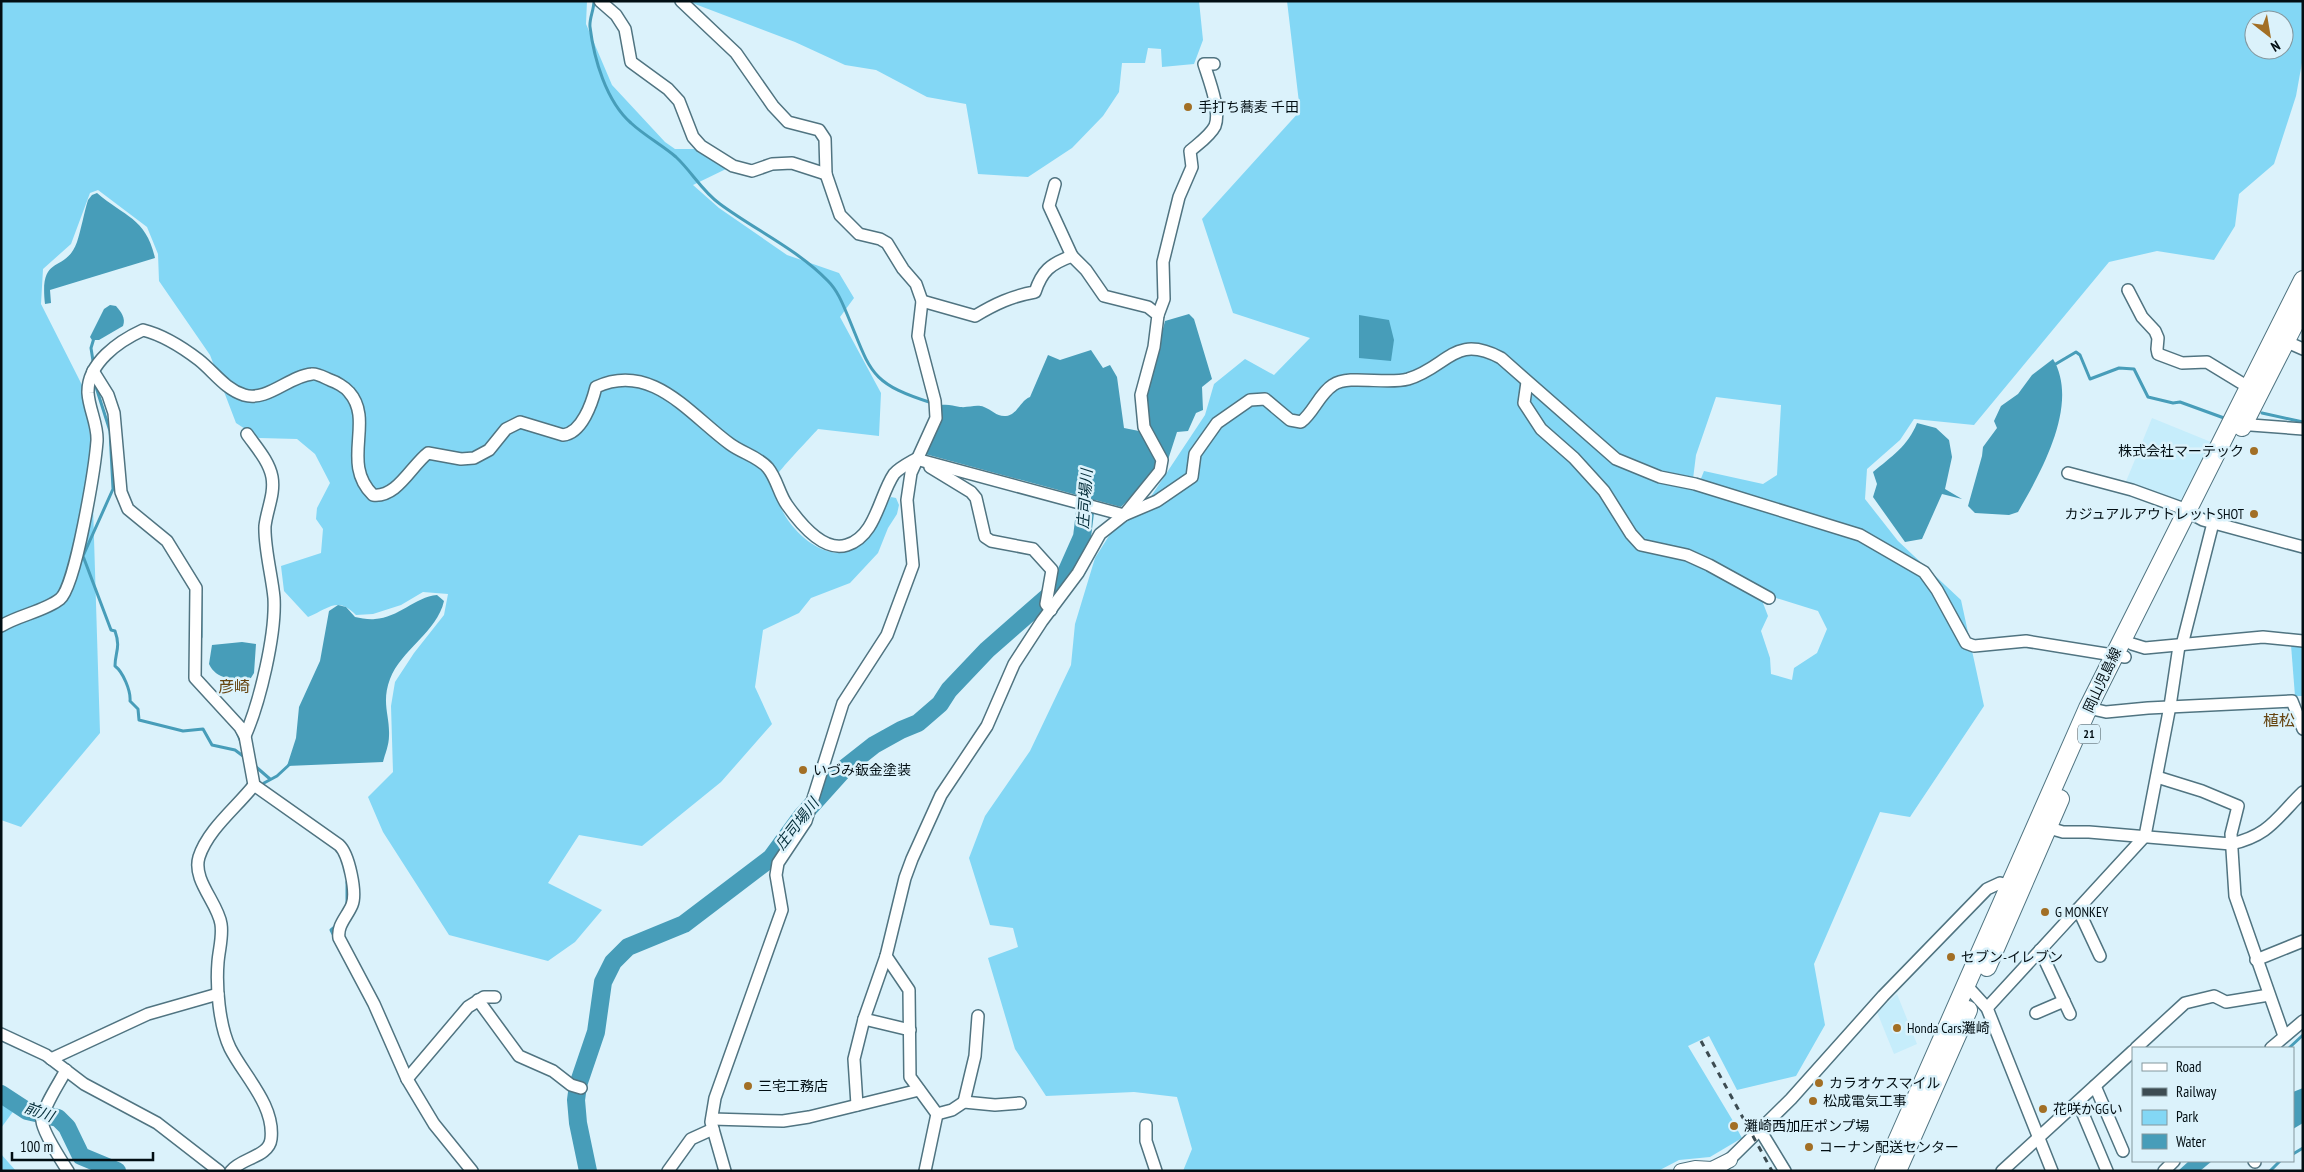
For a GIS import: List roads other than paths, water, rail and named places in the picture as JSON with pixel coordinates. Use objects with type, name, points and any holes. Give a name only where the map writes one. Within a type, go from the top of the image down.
[{"type":"main road","name":"岡山児島線","points":[[1884,1171],[1898,1159],[1924,1093],[2093,710],[2280,339],[2303,280]]},
{"type":"main road","name":"岡山児島線","points":[[2280,339],[2303,308]]},
{"type":"street","points":[[600,1],[616,15],[624,29],[631,62],[668,89],[679,101],[693,137],[701,146],[733,166],[744,170],[781,162],[792,163],[826,174]]},
{"type":"street","points":[[681,1],[736,53],[773,106],[788,122],[819,130],[823,134],[827,152],[826,174],[836,206],[846,222],[859,234],[880,238],[887,243],[902,269],[913,279],[922,301],[918,336],[935,404],[934,427],[916,459],[911,473],[907,500],[913,565],[887,635],[843,703],[806,821],[778,863],[776,875],[782,910],[715,1098],[712,1124],[725,1171]]},
{"type":"street","points":[[857,1105],[854,1059],[864,1019],[886,956],[905,878],[941,795],[987,726],[1014,664],[1078,573],[1100,534],[1124,515],[1160,471],[1162,460],[1144,427],[1141,394],[1154,347],[1158,315],[1164,299],[1163,262],[1180,197],[1192,167],[1190,151],[1208,135],[1215,125],[1215,98],[1204,64],[1214,64]]},
{"type":"street","points":[[1055,184],[1049,206],[1072,256],[1086,270],[1104,296],[1148,307],[1158,315]]},
{"type":"street","points":[[922,301],[975,316],[998,302],[1017,295],[1036,292],[1041,274],[1059,261],[1072,256]]},
{"type":"street","points":[[2128,290],[2142,317],[2155,331],[2158,338],[2156,349],[2158,354],[2182,363],[2207,362],[2254,390]]},
{"type":"street","points":[[1,626],[61,598],[69,583],[80,544],[97,439],[88,392],[93,371],[101,359],[133,334],[143,330],[160,334],[199,360],[224,384],[245,395],[271,391],[296,378],[312,374],[334,381],[349,392],[358,407],[358,466],[361,480],[373,495],[382,496],[396,488],[418,461],[428,453],[461,459],[474,458],[489,450],[506,429],[520,422],[563,435],[569,434],[580,426],[596,387],[610,381],[626,380],[655,387],[673,396],[737,450],[758,459],[769,468],[787,505],[816,538],[830,545],[846,546],[858,538],[870,525],[895,473],[916,459],[1124,515],[1156,501],[1192,477],[1195,454],[1217,423],[1250,400],[1265,399],[1290,420],[1301,422],[1311,414],[1321,396],[1333,384],[1347,380],[1387,382],[1407,379],[1426,372],[1461,348],[1472,347],[1501,358],[1616,459],[1660,477],[1695,484],[1860,535],[1924,572],[1937,590],[1966,643],[1974,646],[2026,641],[2123,652],[2145,648],[2263,637],[2303,641]]},
{"type":"street","points":[[2280,339],[2303,348]]},
{"type":"street","points":[[93,371],[108,395],[114,413],[121,492],[128,509],[167,541],[196,588],[195,678],[232,716],[245,736],[254,785],[339,845],[348,856],[353,903],[340,926],[338,938],[374,1004],[406,1080],[434,1124],[472,1171]]},
{"type":"street","points":[[1527,382],[1524,403],[1541,428],[1574,458],[1604,491],[1631,534],[1641,545],[1686,555],[1709,565],[1769,598]]},
{"type":"street","points":[[2239,419],[2251,425],[2303,430]]},
{"type":"street","points":[[245,736],[264,677],[274,620],[274,599],[265,525],[272,496],[272,478],[269,467],[247,434]]},
{"type":"street","points":[[916,459],[971,492],[979,506],[985,537],[991,542],[1032,549],[1052,570],[1046,604],[1051,610]]},
{"type":"street","points":[[2068,473],[2132,490],[2214,523],[2303,547]]},
{"type":"street","points":[[1987,1008],[2145,836],[2181,645],[2214,523]]},
{"type":"street","points":[[2093,710],[2292,701],[2303,728]]},
{"type":"street","points":[[2156,777],[2202,791],[2238,806],[2231,844],[2235,896],[2284,1036]]},
{"type":"street","points":[[231,1171],[246,1159],[266,1150],[271,1140],[271,1127],[267,1109],[230,1047],[218,994],[221,921],[199,873],[198,862],[210,835],[254,785]]},
{"type":"street","points":[[2042,825],[2063,832],[2089,832],[2231,844],[2251,839],[2270,827],[2303,792]]},
{"type":"street","points":[[1717,1171],[1760,1130],[1883,996],[1987,889],[1997,884],[2015,887]]},
{"type":"street","points":[[2078,909],[2100,956]]},
{"type":"street","points":[[2256,960],[2303,942]]},
{"type":"street","points":[[2040,950],[2070,1014]]},
{"type":"street","points":[[886,956],[909,990],[910,1077],[936,1114],[925,1171]]},
{"type":"street","points":[[1971,989],[1987,1008],[2052,1171]]},
{"type":"street","points":[[51,1059],[148,1014],[218,994]]},
{"type":"street","points":[[2137,1047],[2185,1003],[2214,996],[2226,1002],[2269,995]]},
{"type":"street","points":[[406,1080],[468,1007],[484,997],[495,996]]},
{"type":"street","points":[[478,1000],[519,1056],[553,1071],[571,1085],[581,1088]]},
{"type":"street","points":[[2036,1013],[2064,1001]]},
{"type":"street","points":[[964,1102],[975,1056],[978,1016]]},
{"type":"street","points":[[864,1019],[910,1030]]},
{"type":"street","points":[[2272,1047],[2303,1021]]},
{"type":"street","points":[[1,1034],[51,1059],[84,1084],[157,1123],[219,1171]]},
{"type":"street","points":[[2002,1171],[2132,1053]]},
{"type":"street","points":[[66,1070],[42,1122],[58,1156],[68,1171]]},
{"type":"street","points":[[2095,1086],[2123,1151]]},
{"type":"street","points":[[668,1171],[691,1139],[712,1124],[783,1121],[919,1090]]},
{"type":"street","points":[[936,1114],[952,1110],[964,1102],[995,1106],[1020,1103]]},
{"type":"street","points":[[2078,1102],[2107,1171]]},
{"type":"street","points":[[1146,1125],[1146,1141],[1156,1171]]},
{"type":"street","points":[[1760,1130],[1785,1171]]},
{"type":"street","points":[[1681,1171],[1696,1168],[1712,1169],[1730,1160]]},
{"type":"street","points":[[2164,1171],[2173,1162]]},
{"type":"water","points":[[97,193],[140,226],[146,234],[155,258],[50,290],[51,303],[45,304],[44,288],[49,270],[72,252],[77,242],[88,200]]},
{"type":"water","points":[[110,305],[116,306],[121,313],[124,320],[123,326],[99,340],[92,340],[90,337],[104,309]]},
{"type":"water","points":[[1189,314],[1194,319],[1212,379],[1202,387],[1203,410],[1196,413],[1188,431],[1177,432],[1167,463],[1146,424],[1146,394],[1165,321]]},
{"type":"water","points":[[1359,315],[1389,320],[1394,340],[1391,361],[1359,358]]},
{"type":"water","points":[[1091,350],[1103,368],[1110,365],[1117,377],[1124,428],[1139,431],[1157,459],[1153,475],[1121,507],[925,454],[940,424],[941,405],[981,406],[1000,415],[1010,415],[1030,397],[1048,355],[1060,360]]},
{"type":"water","points":[[2053,359],[2060,377],[2062,396],[2060,417],[2037,478],[2018,512],[2009,515],[1975,513],[1968,506],[1983,447],[1997,428],[1994,421],[2001,406],[2018,394],[2032,375]]},
{"type":"water","points":[[1917,423],[1936,428],[1949,440],[1952,457],[1945,489],[1962,499],[1942,494],[1922,539],[1905,542],[1873,497],[1877,484],[1873,472],[1904,445]]},
{"type":"water","points":[[437,595],[444,601],[440,612],[427,632],[402,659],[387,687],[386,702],[389,739],[383,762],[287,766],[296,738],[299,707],[320,661],[329,611],[338,605],[346,607],[355,617],[383,618],[421,599]]},
{"type":"water","points":[[242,642],[256,644],[254,673],[249,681],[226,678],[216,673],[209,664],[212,645]]},
{"type":"water","points":[[2303,1088],[2303,1123],[2294,1128],[2294,1092]]},
{"type":"water","points":[[2188,1162],[2211,1162],[2200,1171],[2178,1171]]},
{"type":"waterway","points":[[594,1],[590,24],[598,66],[608,91],[622,114],[636,128],[676,157],[714,199],[803,259],[828,281],[837,292],[861,349],[874,372],[895,389],[932,403]]},
{"type":"waterway","points":[[93,361],[91,348],[94,338]]},
{"type":"waterway","points":[[2054,365],[2076,352],[2080,355],[2090,379],[2119,368],[2134,369],[2148,397],[2173,403],[2180,402],[2224,418]]},
{"type":"waterway","points":[[96,387],[110,431],[113,489],[83,556],[111,630],[115,631],[117,637],[118,646],[115,666],[126,682],[130,701],[138,709],[139,720],[183,731],[203,729],[212,745],[235,750],[243,756]]},
{"type":"waterway","points":[[2262,413],[2303,422]]},
{"type":"waterway","name":"庄司場川","points":[[588,1171],[578,1123],[576,1100],[578,1085],[596,1032],[603,982],[613,962],[628,947],[684,924],[771,858],[801,817],[846,767],[874,745],[918,723],[940,704],[949,690],[987,650],[1052,593],[1066,573],[1082,537],[1088,488]]},
{"type":"waterway","points":[[201,596],[201,637]]},
{"type":"waterway","points":[[237,732],[242,745]]},
{"type":"waterway","points":[[264,783],[277,776],[290,764]]},
{"type":"waterway","points":[[255,766],[270,779]]},
{"type":"waterway","points":[[347,882],[347,904]]},
{"type":"waterway","points":[[335,938],[331,930],[337,925]]},
{"type":"waterway","points":[[2290,1047],[2303,1035]]},
{"type":"waterway","name":"前川","points":[[1,1094],[27,1111],[58,1118],[67,1127],[81,1156],[117,1171]]},
{"type":"waterway","points":[[2294,1153],[2303,1148]]},
{"type":"waterway","points":[[2270,1171],[2279,1162]]},
{"type":"railway","points":[[1701,1041],[1772,1171]]},
{"type":"place","name":"手打ち蕎麦 千田","points":[[1188,107]]},
{"type":"place","name":"株式会社マーテック","points":[[2254,451]]},
{"type":"place","name":"カジュアルアウトレットSHOT","points":[[2254,514]]},
{"type":"place","name":"いづみ鈑金塗装","points":[[803,770]]},
{"type":"place","name":"G MONKEY","points":[[2045,912]]},
{"type":"place","name":"セブン-イレブン","points":[[1951,957]]},
{"type":"place","name":"Honda Cars灘崎","points":[[1897,1028]]},
{"type":"place","name":"カラオケスマイル","points":[[1819,1083]]},
{"type":"place","name":"三宅工務店","points":[[748,1086]]},
{"type":"place","name":"松成電気工事","points":[[1813,1101]]},
{"type":"place","name":"花咲かGGい","points":[[2043,1109]]},
{"type":"place","name":"灘崎西加圧ポンプ場","points":[[1734,1126]]},
{"type":"place","name":"コーナン配送センター","points":[[1809,1147]]},
{"type":"district","name":"彦崎","points":[[234,686]]},
{"type":"district","name":"植松","points":[[2279,720]]}]
